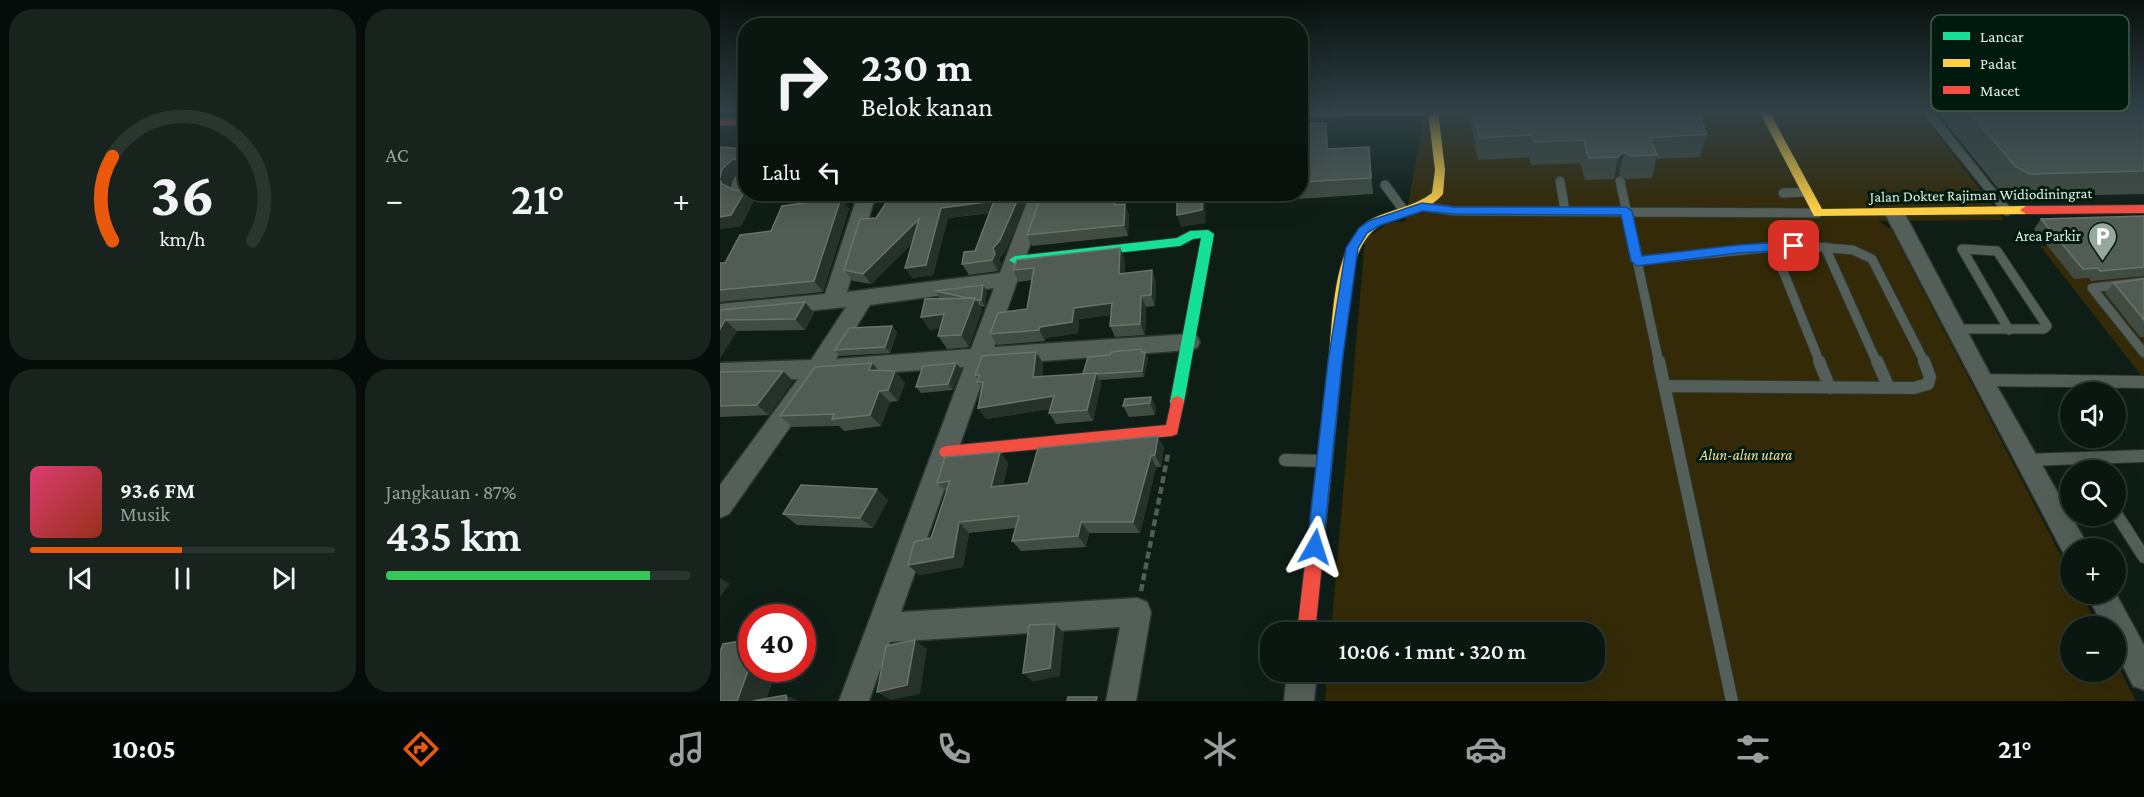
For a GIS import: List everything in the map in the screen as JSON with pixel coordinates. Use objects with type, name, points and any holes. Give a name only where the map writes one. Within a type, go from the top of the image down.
[{"type":"street","points":[[1307,622],[1324,461],[1352,248],[1363,230],[1373,224],[1422,207],[1437,194],[1440,185],[1435,144]]},
{"type":"street","points":[[1781,144],[1818,213]]},
{"type":"street","points":[[834,300],[865,201]]},
{"type":"street","points":[[854,701],[1036,201]]},
{"type":"street","name":"Jalan Dokter Rajiman Widiodiningrat","points":[[1818,213],[1895,214],[2144,209]]},
{"type":"street","points":[[1895,214],[1982,380],[2070,538]]},
{"type":"street","points":[[720,312],[864,298],[1011,270],[1180,242],[1190,235],[1208,234],[1172,430],[946,453]]},
{"type":"street","points":[[720,506],[818,369],[864,298]]},
{"type":"street","points":[[720,372],[818,369],[1189,342]]},
{"type":"street","points":[[2107,604],[2141,661]]},
{"type":"street","points":[[882,628],[1137,612],[1121,701]]},
{"type":"street","points":[[1299,701],[1301,682]]},
{"type":"lane","points":[[1953,144],[2007,211]]},
{"type":"lane","points":[[1560,181],[1565,211]]},
{"type":"lane","points":[[1620,181],[1732,701]]},
{"type":"lane","points":[[1385,185],[1405,212]]},
{"type":"lane","points":[[1783,193],[1807,192]]},
{"type":"lane","points":[[1422,207],[1454,210],[1818,213]]},
{"type":"lane","points":[[1637,261],[1773,246],[1851,248],[1872,259],[1928,367],[1930,377],[1928,384],[1923,387],[1664,387]]},
{"type":"lane","points":[[1773,246],[1830,388]]},
{"type":"lane","points":[[1825,247],[1889,388]]},
{"type":"lane","points":[[1956,331],[2009,330],[2044,328],[2047,324],[1997,251],[1962,249],[1961,251],[2009,330]]},
{"type":"lane","points":[[2141,285],[2092,288],[2140,342],[2144,353]]},
{"type":"lane","points":[[1982,380],[2144,382]]},
{"type":"lane","points":[[2027,460],[2144,456]]},
{"type":"lane","points":[[1286,460],[1324,461]]},
{"type":"lane","points":[[2124,526],[2144,557]]},
{"type":"path","points":[[1137,612],[1172,430]]},
{"type":"green space","name":"Alun-alun utara","points":[[1419,144],[1945,144],[2004,220],[1878,221],[1891,229],[2060,554],[2060,604],[2086,604],[2092,616],[2060,616],[2060,682],[2126,681],[2136,701],[1325,701],[1326,682],[1605,682],[1605,622],[1332,622],[1365,239],[1390,222],[1405,222]]},
{"type":"green space","points":[[2144,241],[2144,379],[2040,246]]},
{"type":"building","points":[[1308,144],[1327,144],[1327,149],[1369,147],[1371,178],[1308,182]]},
{"type":"building","points":[[1585,144],[1652,144],[1657,155],[1631,156],[1624,152],[1618,157],[1589,158]]},
{"type":"building","points":[[1996,144],[2144,144],[2144,171],[2030,174],[2016,167]]},
{"type":"building","points":[[720,147],[738,148],[738,159],[733,159],[722,169],[720,178]]},
{"type":"building","points":[[720,180],[722,184],[738,190],[739,201],[731,215],[720,217]]},
{"type":"building","points":[[819,201],[840,201],[814,281],[720,290],[720,263],[725,263],[740,235],[771,231],[782,206]]},
{"type":"building","points":[[887,201],[994,201],[941,208],[926,265],[905,268],[919,219],[863,274],[844,270],[860,219],[876,218]]},
{"type":"building","points":[[994,201],[1017,201],[1000,240],[993,248],[995,254],[992,260],[962,264],[964,252],[975,251]]},
{"type":"building","points":[[1039,201],[1115,201],[1115,205],[1125,204],[1124,225],[1027,235]]},
{"type":"building","points":[[1177,201],[1202,201],[1202,210],[1177,215]]},
{"type":"building","points":[[2144,216],[2144,267],[2100,271],[2098,268],[2083,269],[2041,219]]},
{"type":"building","points":[[1120,248],[1119,274],[1152,270],[1151,295],[1141,296],[1140,324],[1110,326],[1112,303],[1074,308],[1072,322],[1040,327],[1039,330],[990,334],[998,313],[1027,309],[1034,268],[1013,270],[1017,260]]},
{"type":"building","points":[[2144,279],[2144,320],[2114,283]]},
{"type":"building","points":[[983,285],[981,300],[935,291]]},
{"type":"building","points":[[975,298],[961,335],[938,336],[944,314],[921,317],[925,299]]},
{"type":"building","points":[[805,302],[795,319],[725,320],[720,329],[720,310]]},
{"type":"building","points":[[892,326],[885,347],[835,350],[849,328]]},
{"type":"building","points":[[1141,349],[1141,352],[1145,352],[1142,371],[1083,374],[1088,357]]},
{"type":"building","points":[[1036,352],[1033,377],[1096,373],[1087,410],[1049,413],[1054,396],[978,408],[983,382],[977,382],[980,375],[975,375],[982,356]]},
{"type":"building","points":[[872,363],[869,370],[895,371],[888,390],[879,391],[870,415],[832,419],[834,414],[780,416],[815,367]]},
{"type":"building","points":[[956,363],[948,384],[916,387],[923,366]]},
{"type":"building","points":[[783,371],[757,405],[720,406],[720,372]]},
{"type":"building","points":[[1151,397],[1150,403],[1123,406],[1125,399]]},
{"type":"building","points":[[1158,436],[1155,455],[1151,456],[1133,522],[1081,522],[1078,536],[1012,541],[1019,516],[959,522],[953,557],[908,565],[914,542],[931,538],[950,481],[937,483],[945,457],[1000,452],[991,487],[1028,483],[1038,448]]},
{"type":"building","points":[[801,485],[877,489],[860,518],[783,514]]},
{"type":"building","points":[[1055,624],[1050,668],[1023,673],[1029,625]]},
{"type":"building","points":[[915,640],[907,685],[877,692],[886,646]]},
{"type":"building","points":[[738,641],[738,682],[744,682],[737,701],[720,701],[720,652],[723,644]]},
{"type":"building","points":[[786,695],[787,701],[753,701]]},
{"type":"building","points":[[1068,697],[1097,697],[1096,701],[1067,701]]},
{"type":"traffic: fast","points":[[1015,260],[1180,242],[1190,235],[1208,234],[1177,402]]},
{"type":"traffic: slow","points":[[1336,356],[1344,282],[1355,246],[1363,232],[1374,223],[1423,204],[1437,194],[1440,170],[1437,144]]},
{"type":"traffic: slow","points":[[1781,144],[1818,213],[2026,210]]},
{"type":"traffic: jam","points":[[2026,210],[2144,209]]},
{"type":"traffic: jam","points":[[1307,622],[1336,356]]},
{"type":"traffic: jam","points":[[946,452],[1172,430],[1177,402]]},
{"type":"place","name":"Area Parkir","points":[[2102,262]]},
{"type":"route","points":[[1315,547],[1335,362],[1352,248],[1363,230],[1389,217],[1422,207],[1454,210],[1626,211],[1637,261],[1738,249],[1794,246]]}]
